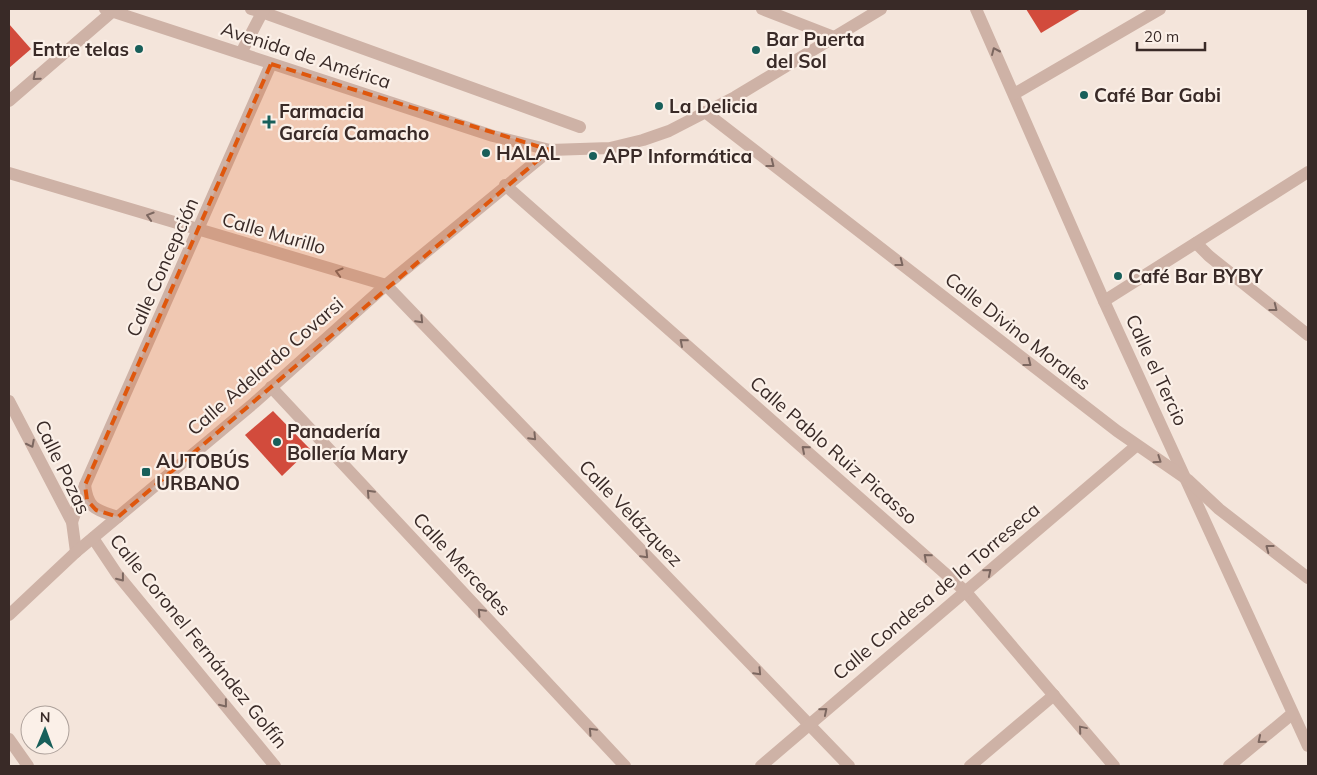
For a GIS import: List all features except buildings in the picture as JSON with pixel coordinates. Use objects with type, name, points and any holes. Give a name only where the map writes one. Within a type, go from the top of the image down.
[{"type":"street","points":[[762,9],[834,37]]},
{"type":"street","name":"Avenida de América","points":[[109,10],[493,136],[550,150],[610,148],[669,131],[736,97],[882,9]]},
{"type":"street","name":"Calle el Tercio","points":[[976,9],[1104,301],[1188,480],[1308,746]]},
{"type":"street","points":[[1014,94],[1160,9]]},
{"type":"street","points":[[9,101],[109,10]]},
{"type":"street","points":[[241,53],[259,10]]},
{"type":"street","name":"Avenida de América","points":[[259,10],[580,127]]},
{"type":"street","name":"Calle Concepción","points":[[72,522],[86,485],[271,64]]},
{"type":"street","name":"Calle Divino Morales","points":[[705,112],[1136,446],[1188,480],[1219,509],[1308,578]]},
{"type":"street","name":"Calle Adelardo Covarsi","points":[[9,616],[76,552],[271,387],[386,285],[505,185],[550,150]]},
{"type":"street","name":"Calle Murillo","points":[[9,172],[199,231],[386,285]]},
{"type":"street","points":[[1104,301],[1308,172]]},
{"type":"street","name":"Calle Pablo Ruiz Picasso","points":[[505,185],[965,591],[1114,766]]},
{"type":"street","points":[[1196,243],[1209,256],[1308,334]]},
{"type":"street","name":"Calle Velázquez","points":[[386,285],[849,766]]},
{"type":"street","name":"Calle Mercedes","points":[[271,387],[625,766]]},
{"type":"street","name":"Calle Pozas","points":[[9,401],[72,522],[76,552]]},
{"type":"street","name":"Calle Condesa de la Torreseca","points":[[761,766],[1136,446]]},
{"type":"street","points":[[86,485],[87,500],[96,510],[118,517]]},
{"type":"street","name":"Calle Coronel Fernández Golfín","points":[[93,538],[117,574],[275,766]]},
{"type":"street","points":[[970,766],[1054,695]]},
{"type":"street","points":[[1229,766],[1292,714]]},
{"type":"street","points":[[9,740],[28,766]]},
{"type":"highlighted area","points":[[271,64],[550,150],[118,517],[96,510],[87,500],[85,485]]},
{"type":"place","name":"Entre telas","points":[[139,49]]},
{"type":"place","name":"Bar Puerta del Sol","points":[[756,50]]},
{"type":"place","name":"Café Bar Gabi","points":[[1084,95]]},
{"type":"place","name":"La Delicia","points":[[659,106]]},
{"type":"place","name":"Farmacia García Camacho","points":[[269,122]]},
{"type":"place","name":"HALAL","points":[[486,153]]},
{"type":"place","name":"APP Informática","points":[[593,156]]},
{"type":"place","name":"Café Bar BYBY","points":[[1118,276]]},
{"type":"place","name":"Panadería Bollería Mary","points":[[277,442]]},
{"type":"place","name":"AUTOBÚS URBANO","points":[[146,472]]}]
